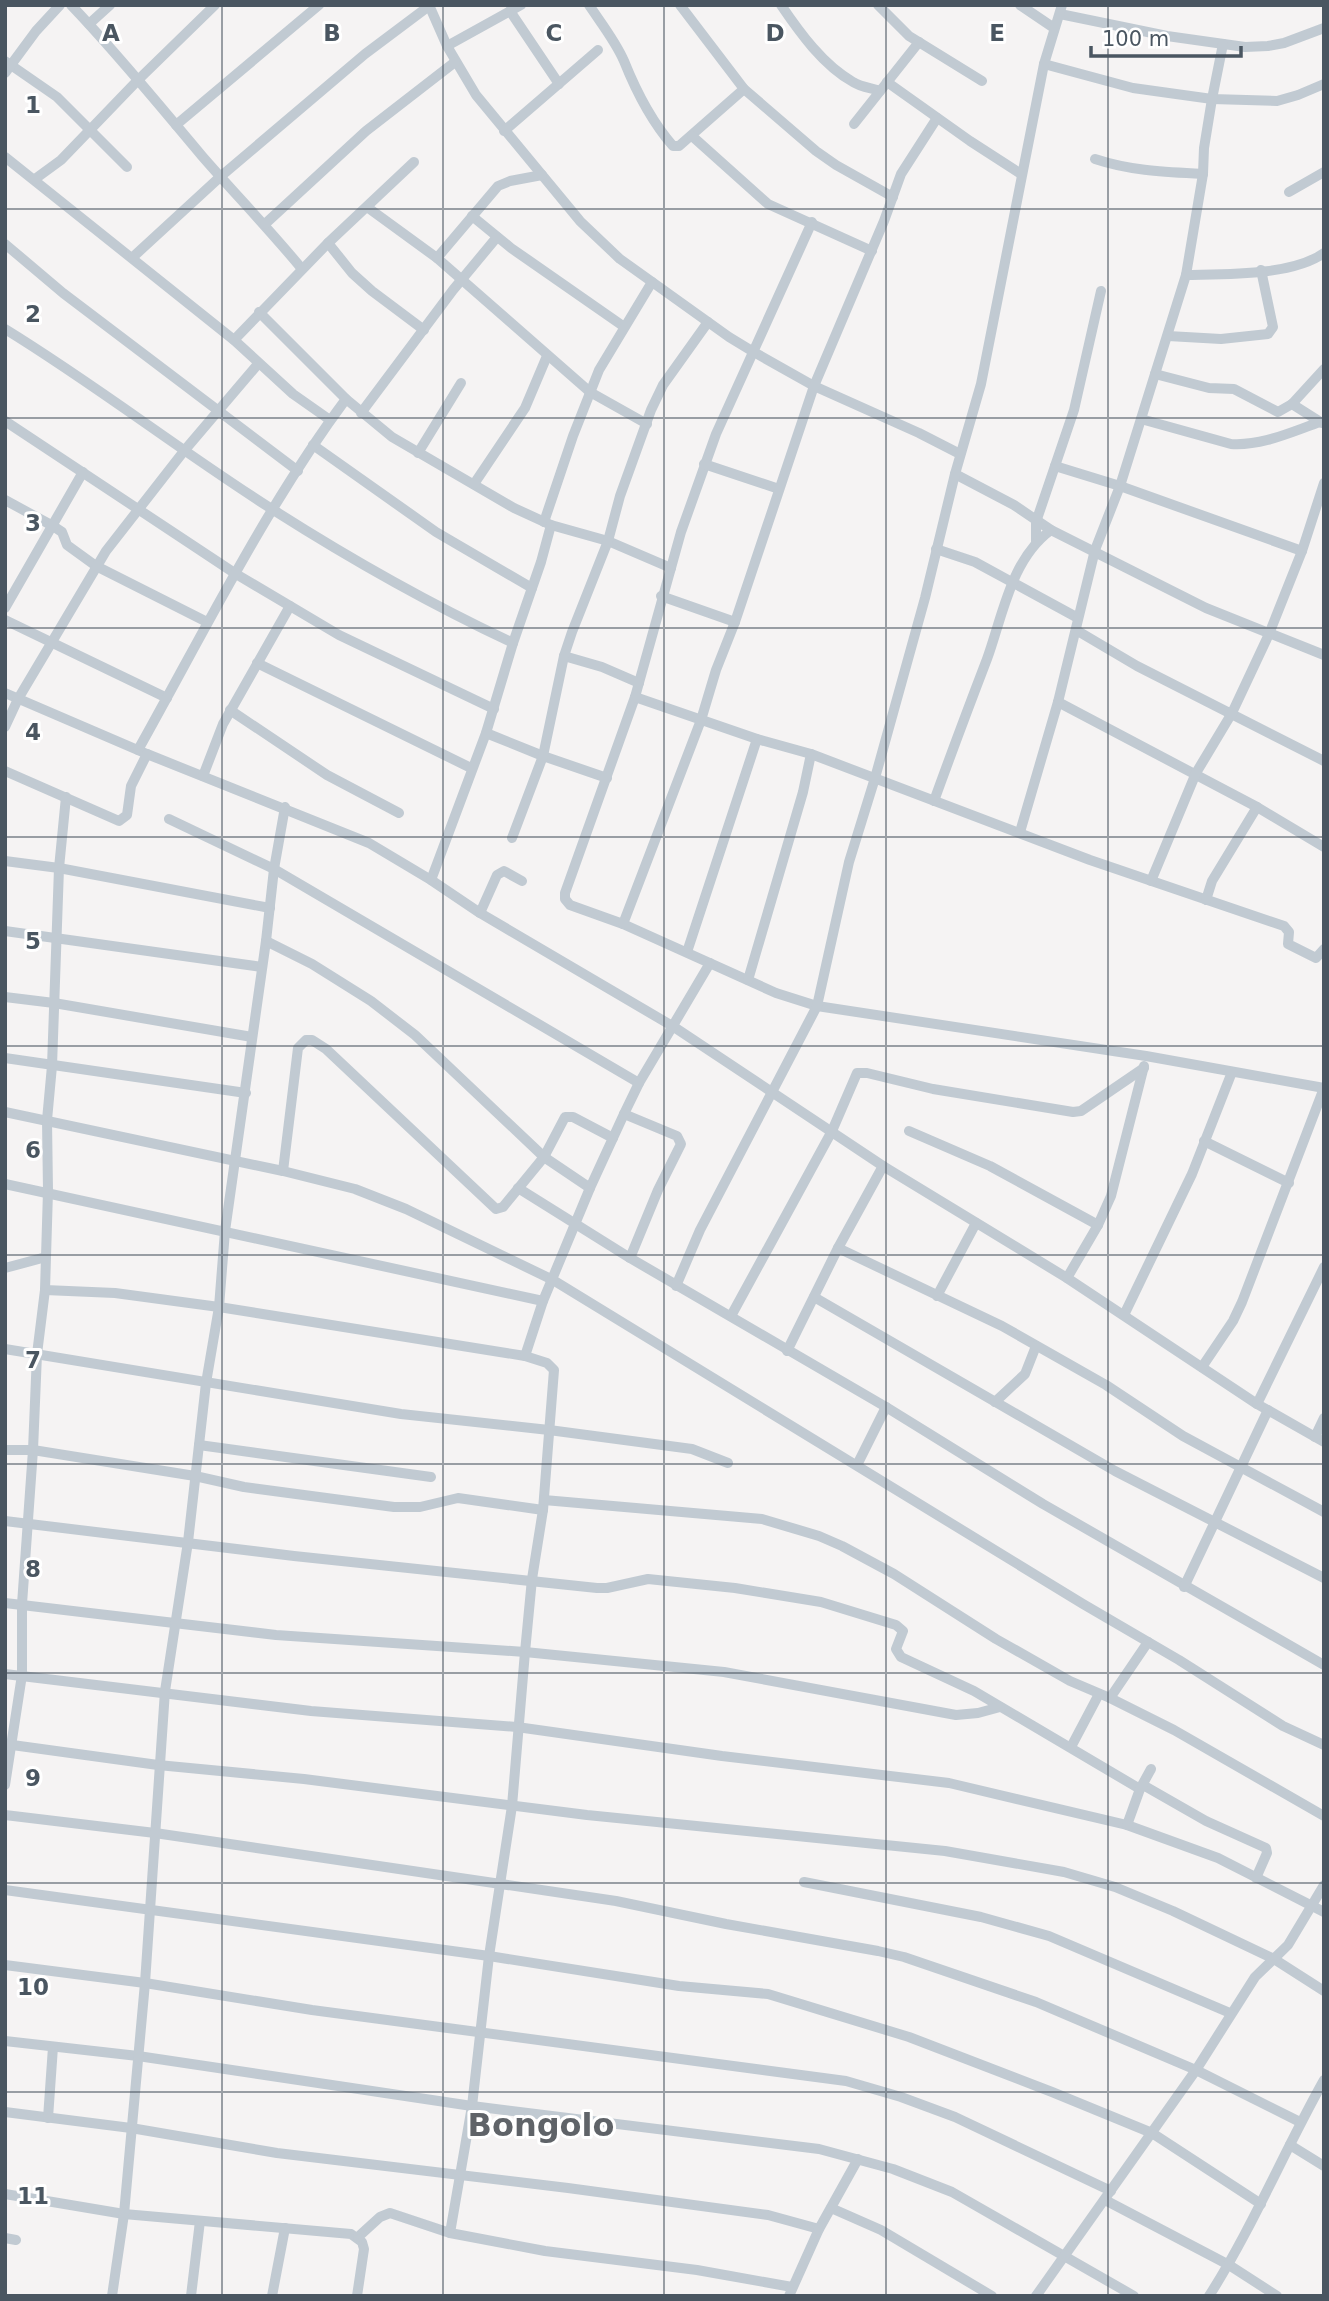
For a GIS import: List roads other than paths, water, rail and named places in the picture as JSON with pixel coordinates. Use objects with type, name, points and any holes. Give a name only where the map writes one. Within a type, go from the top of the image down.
[{"type":"street","points":[[60,5],[7,66],[57,97],[127,167]]},
{"type":"street","points":[[71,5],[302,269]]},
{"type":"street","points":[[89,24],[110,5]]},
{"type":"street","points":[[35,179],[61,160],[138,79],[215,5]]},
{"type":"street","points":[[176,125],[319,5]]},
{"type":"street","points":[[589,5],[624,62],[627,74],[640,97],[671,144],[676,147],[744,89]]},
{"type":"street","points":[[680,5],[744,89],[826,158],[893,197]]},
{"type":"street","points":[[781,5],[799,31],[834,67],[854,83],[884,86],[1021,174]]},
{"type":"street","points":[[878,5],[909,36],[982,81]]},
{"type":"street","points":[[1020,5],[1054,28]]},
{"type":"street","points":[[132,257],[220,177],[365,54],[429,6],[455,62],[476,95],[600,241],[652,282],[752,351],[814,386],[960,454]]},
{"type":"street","points":[[447,46],[516,8],[559,84]]},
{"type":"street","points":[[676,1286],[700,1230],[817,1006],[849,862],[875,778],[981,384],[1044,64],[1061,10],[1167,36],[1223,44],[1268,46],[1324,28]]},
{"type":"street","points":[[854,124],[919,42]]},
{"type":"street","points":[[1020,832],[1058,702],[1095,550],[1120,485],[1186,275],[1203,174],[1204,148],[1223,44]]},
{"type":"street","points":[[504,131],[598,50]]},
{"type":"street","points":[[265,224],[366,131],[455,62]]},
{"type":"street","points":[[1044,64],[1133,88],[1212,99],[1277,100],[1324,84]]},
{"type":"street","points":[[623,924],[701,720],[814,386],[872,251],[901,174],[937,118]]},
{"type":"street","points":[[692,136],[768,204],[872,251]]},
{"type":"street","points":[[5,157],[234,340],[293,394],[330,420]]},
{"type":"street","points":[[1095,159],[1116,167],[1203,174]]},
{"type":"street","points":[[234,340],[328,243],[414,162]]},
{"type":"street","points":[[1289,192],[1324,172]]},
{"type":"street","points":[[437,258],[502,183],[542,175]]},
{"type":"street","points":[[367,207],[437,258],[590,393],[647,424]]},
{"type":"street","points":[[472,216],[588,304],[623,326]]},
{"type":"street","points":[[812,222],[716,434],[661,596],[635,697],[564,896],[570,905],[623,924],[776,993],[817,1006],[1146,1056],[1324,1088],[1242,1302],[1227,1331],[1202,1367]]},
{"type":"street","points":[[361,413],[497,237]]},
{"type":"street","points":[[328,243],[362,282],[424,330]]},
{"type":"street","points":[[5,244],[63,293],[298,471]]},
{"type":"street","points":[[1186,275],[1299,266],[1324,253]]},
{"type":"street","points":[[1168,336],[1221,339],[1268,334],[1273,327],[1261,270]]},
{"type":"street","points":[[431,880],[494,709],[532,588],[573,436],[599,370],[623,326],[652,282]]},
{"type":"street","points":[[1036,541],[1036,522],[1074,410],[1101,291]]},
{"type":"street","points":[[259,312],[346,399],[392,437],[514,508],[548,523],[608,541],[671,568]]},
{"type":"street","points":[[512,838],[542,756],[564,656],[608,541],[620,496],[647,424],[663,385],[708,322]]},
{"type":"street","points":[[5,329],[274,511],[401,588],[513,643]]},
{"type":"street","points":[[474,484],[524,408],[547,356]]},
{"type":"street","points":[[5,727],[18,699],[96,566],[184,451],[258,364]]},
{"type":"street","points":[[1155,374],[1209,388],[1234,389],[1278,412],[1292,404],[1324,369]]},
{"type":"street","points":[[418,453],[461,383]]},
{"type":"street","points":[[5,771],[109,817],[123,820],[127,816],[131,786],[142,752],[167,698],[207,622],[313,445],[346,399]]},
{"type":"street","points":[[1292,404],[1322,423]]},
{"type":"street","points":[[1141,419],[1231,444],[1246,445],[1322,423]]},
{"type":"street","points":[[5,421],[236,574],[339,635],[494,709]]},
{"type":"street","points":[[313,445],[436,533],[532,588]]},
{"type":"street","points":[[705,464],[779,489]]},
{"type":"street","points":[[1055,466],[1120,485],[1302,551]]},
{"type":"street","points":[[5,608],[83,472]]},
{"type":"street","points":[[955,474],[1014,505],[1036,522],[1206,608],[1324,655]]},
{"type":"street","points":[[1151,881],[1196,773],[1232,713],[1269,634],[1320,510],[1324,483]]},
{"type":"street","points":[[5,500],[53,526],[62,533],[67,545],[96,566],[207,622]]},
{"type":"street","points":[[933,801],[1013,581],[1036,541],[1051,530]]},
{"type":"street","points":[[936,550],[966,557],[1013,581],[1136,666],[1324,761]]},
{"type":"street","points":[[661,596],[735,622]]},
{"type":"street","points":[[203,776],[230,710],[290,606]]},
{"type":"street","points":[[5,620],[167,698]]},
{"type":"street","points":[[564,656],[602,667],[639,683]]},
{"type":"street","points":[[257,663],[471,768]]},
{"type":"street","points":[[5,693],[142,752],[285,807],[369,843],[480,913],[674,1027],[883,1166],[1067,1278],[1257,1404],[1319,1440],[1324,1418]]},
{"type":"street","points":[[635,697],[757,739],[811,754],[1151,881],[1287,927],[1288,944],[1311,956],[1318,957],[1324,949]]},
{"type":"street","points":[[1058,702],[1196,773],[1324,848]]},
{"type":"street","points":[[230,710],[317,769],[399,813]]},
{"type":"street","points":[[486,733],[607,778]]},
{"type":"street","points":[[687,952],[757,739]]},
{"type":"street","points":[[748,980],[811,754]]},
{"type":"street","points":[[5,1785],[8,1744],[22,1675],[22,1604],[37,1354],[45,1290],[47,1120],[52,1066],[59,869],[66,797]]},
{"type":"street","points":[[112,2296],[124,2214],[145,1983],[164,1691],[188,1542],[206,1382],[219,1307],[225,1231],[246,1093],[274,869],[285,807]]},
{"type":"street","points":[[1206,900],[1212,881],[1257,807]]},
{"type":"street","points":[[169,819],[274,869],[639,1083]]},
{"type":"street","points":[[5,861],[270,908]]},
{"type":"street","points":[[480,913],[497,875],[504,871],[522,881]]},
{"type":"street","points":[[5,931],[262,967]]},
{"type":"street","points":[[266,941],[312,964],[382,1009],[415,1035],[544,1157],[590,1188]]},
{"type":"street","points":[[524,1356],[543,1301],[612,1138],[639,1083],[710,963]]},
{"type":"street","points":[[5,997],[252,1037]]},
{"type":"street","points":[[283,1171],[298,1048],[303,1041],[312,1040],[326,1049],[496,1209],[503,1208],[544,1157],[562,1121],[568,1115],[612,1138]]},
{"type":"street","points":[[1067,1278],[1098,1225],[1111,1196],[1146,1056]]},
{"type":"street","points":[[5,1058],[246,1093]]},
{"type":"street","points":[[731,1316],[832,1131],[855,1075],[861,1072],[933,1089],[1073,1112],[1087,1107],[1144,1068]]},
{"type":"street","points":[[1124,1315],[1192,1174],[1232,1072]]},
{"type":"street","points":[[5,1112],[283,1171],[355,1189],[406,1209],[553,1280],[1283,1726],[1324,1745]]},
{"type":"street","points":[[624,1114],[677,1136],[681,1144],[658,1190],[630,1258]]},
{"type":"street","points":[[909,1131],[990,1166],[1098,1225]]},
{"type":"street","points":[[1205,1141],[1289,1183]]},
{"type":"street","points":[[787,1351],[838,1248],[883,1166]]},
{"type":"street","points":[[5,1184],[48,1191],[543,1301]]},
{"type":"street","points":[[518,1188],[676,1286],[886,1407],[1043,1504],[1324,1665]]},
{"type":"street","points":[[937,1296],[976,1223]]},
{"type":"street","points":[[838,1248],[1002,1326],[1105,1385],[1183,1436],[1324,1512]]},
{"type":"street","points":[[5,1268],[46,1257]]},
{"type":"street","points":[[1257,1404],[1324,1267]]},
{"type":"street","points":[[45,1290],[115,1293],[219,1307],[524,1356],[547,1363],[554,1370],[544,1505],[524,1652],[512,1807],[489,1956],[472,2106],[450,2233]]},
{"type":"street","points":[[814,1297],[1115,1471],[1324,1578]]},
{"type":"street","points":[[995,1402],[1025,1374],[1036,1346]]},
{"type":"street","points":[[5,1349],[401,1414],[692,1449],[728,1463]]},
{"type":"street","points":[[857,1465],[886,1407]]},
{"type":"street","points":[[1184,1587],[1269,1410]]},
{"type":"street","points":[[199,1445],[431,1477]]},
{"type":"street","points":[[5,1450],[33,1450],[195,1476],[244,1487],[410,1508],[438,1505],[458,1498],[752,1518],[819,1536],[894,1574],[996,1639],[1070,1681],[1174,1730],[1324,1816]]},
{"type":"street","points":[[5,1521],[294,1556],[532,1579],[597,1588],[640,1580],[684,1582],[794,1597],[850,1609],[900,1628],[903,1635],[896,1652],[901,1657],[974,1691],[1141,1787],[1266,1848],[1267,1853],[1256,1878]]},
{"type":"street","points":[[5,1602],[276,1635],[524,1652],[724,1672],[956,1715],[1000,1707]]},
{"type":"street","points":[[1071,1747],[1105,1696],[1148,1642]]},
{"type":"street","points":[[5,1674],[164,1691],[311,1711],[517,1727],[722,1756],[949,1783],[1127,1825],[1218,1858],[1324,1912]]},
{"type":"street","points":[[8,1744],[158,1765],[304,1779],[696,1828],[945,1850],[1064,1872],[1115,1887],[1274,1959],[1324,1991]]},
{"type":"street","points":[[1127,1825],[1141,1787],[1151,1769]]},
{"type":"street","points":[[5,1815],[155,1833],[616,1901],[904,1957],[1036,2002],[1196,2070],[1300,2122]]},
{"type":"street","points":[[804,1882],[981,1917],[1049,1936],[1230,2013]]},
{"type":"street","points":[[1036,2296],[1196,2070],[1230,2013],[1260,1971],[1288,1945],[1324,1885]]},
{"type":"street","points":[[5,1890],[489,1956],[679,1986],[768,1994],[798,2001],[909,2038],[1152,2133],[1261,2204]]},
{"type":"street","points":[[5,1965],[145,1983],[312,2010],[845,2081],[901,2097],[955,2117],[1108,2195],[1277,2296]]},
{"type":"street","points":[[5,2041],[138,2056],[472,2106],[819,2149],[893,2169],[952,2192],[1134,2296]]},
{"type":"street","points":[[48,2118],[52,2047]]},
{"type":"street","points":[[1209,2296],[1261,2204],[1300,2122],[1324,2080]]},
{"type":"street","points":[[5,2112],[131,2127],[277,2153],[768,2216],[820,2229]]},
{"type":"street","points":[[1290,2145],[1324,2166]]},
{"type":"street","points":[[358,2237],[380,2217],[390,2213],[450,2233],[545,2251],[698,2270],[790,2291],[858,2159]]},
{"type":"street","points":[[5,2194],[124,2214],[343,2231],[358,2237],[364,2249],[357,2296]]},
{"type":"street","points":[[831,2208],[881,2230],[992,2296]]},
{"type":"street","points":[[191,2296],[200,2221]]},
{"type":"street","points":[[272,2296],[285,2228]]},
{"type":"district","name":"Bongolo","points":[[541,2125]]}]
